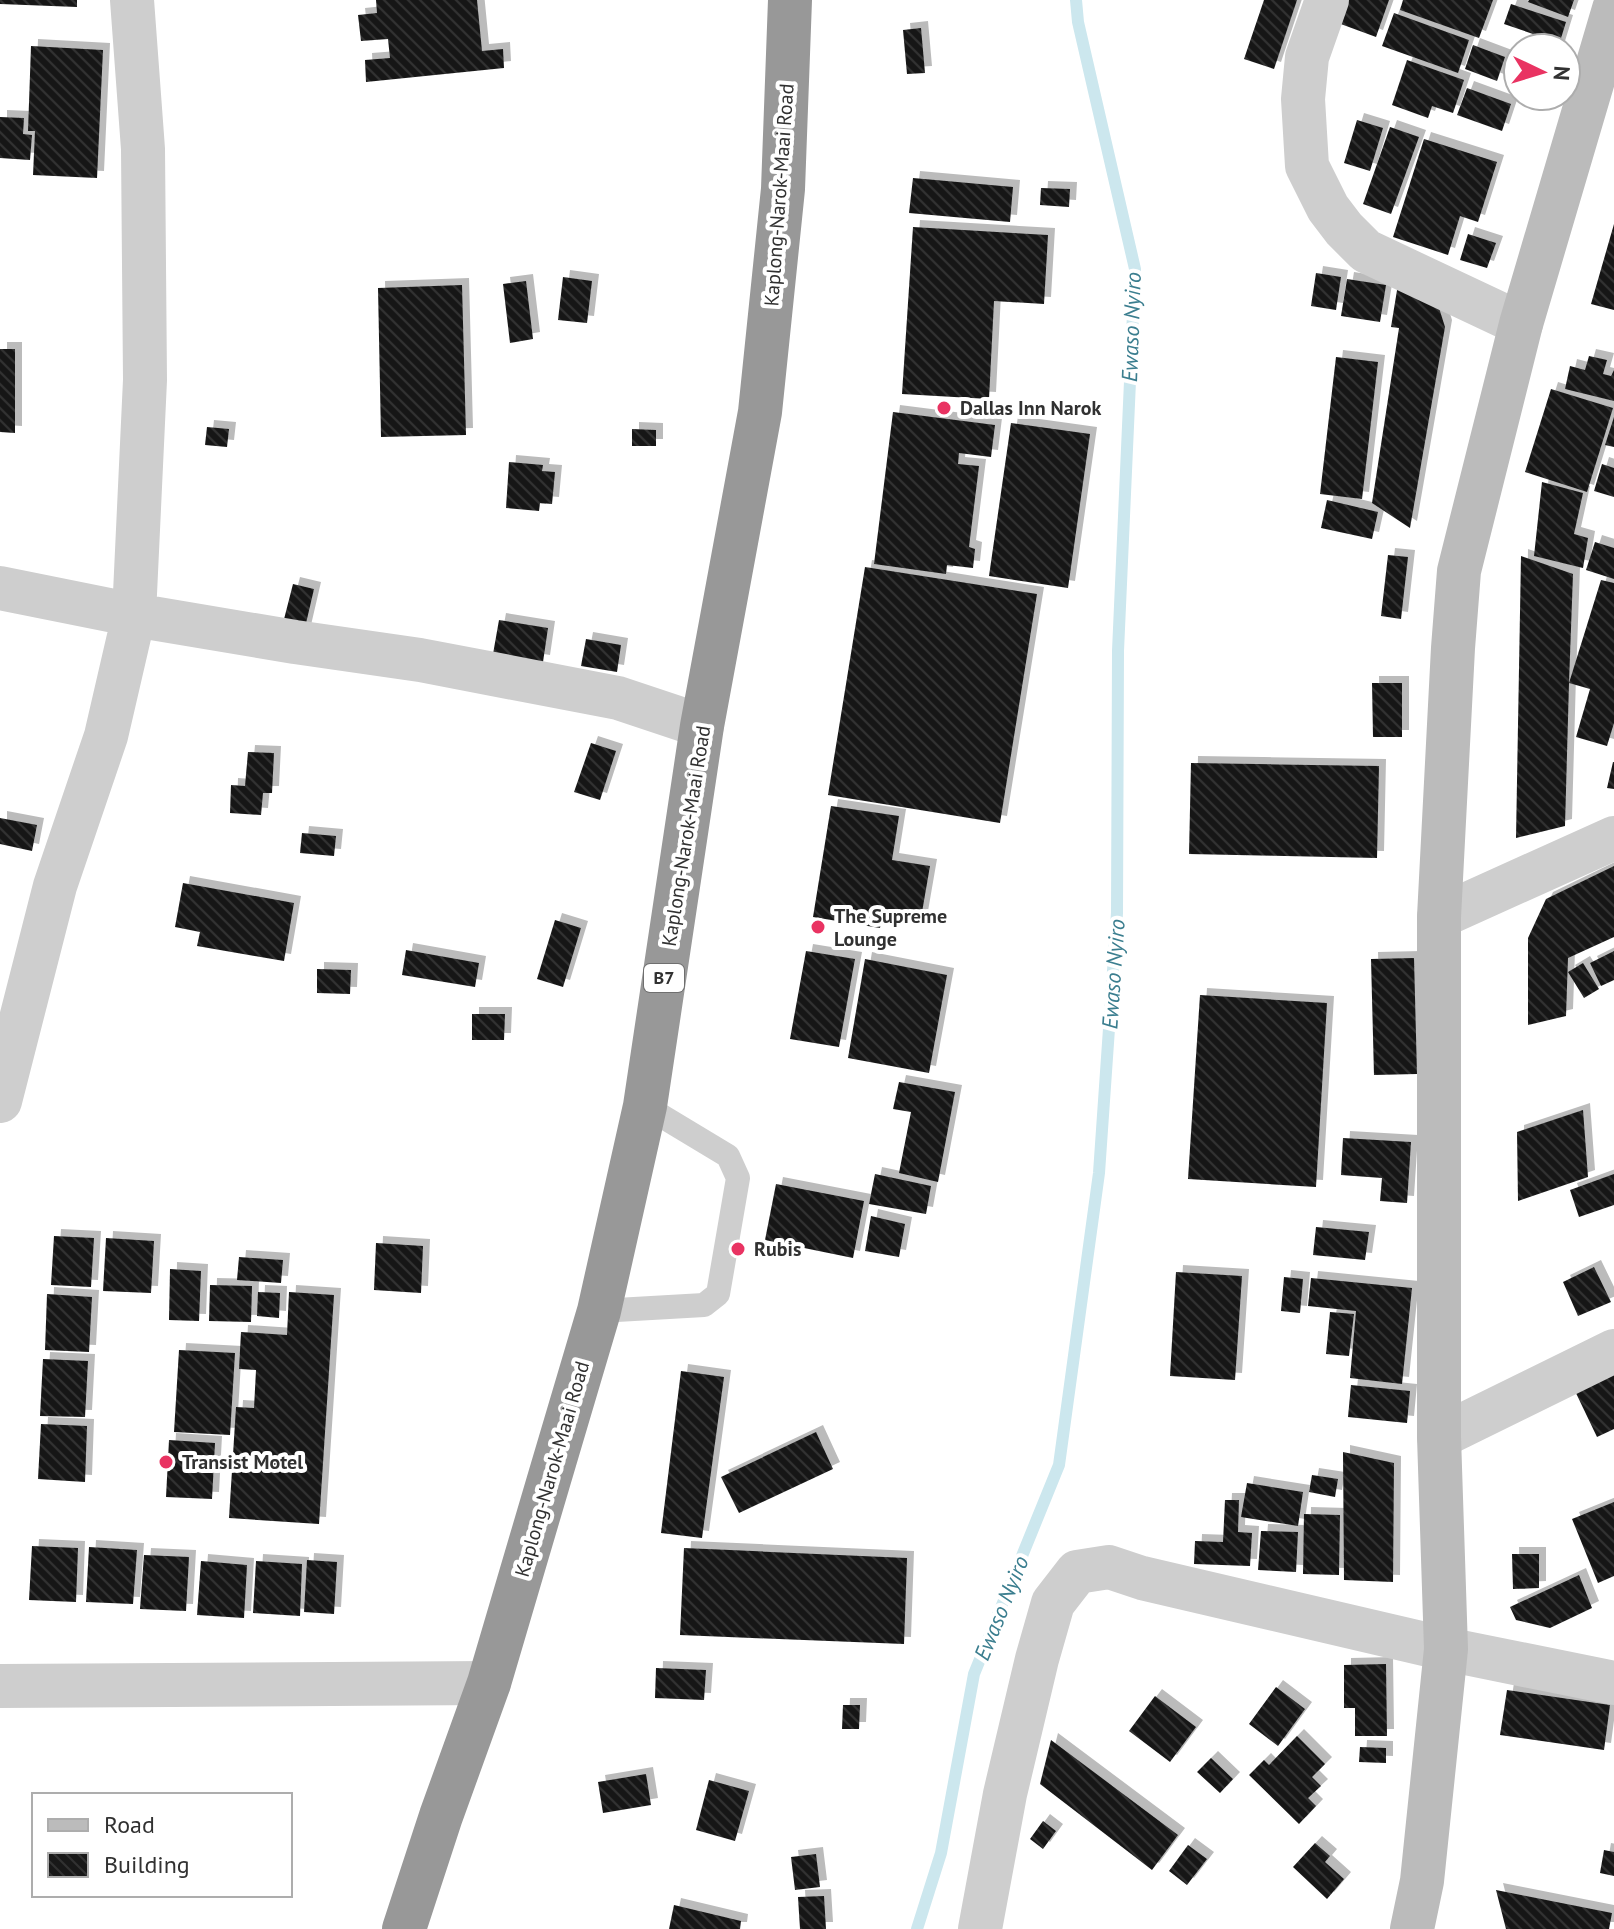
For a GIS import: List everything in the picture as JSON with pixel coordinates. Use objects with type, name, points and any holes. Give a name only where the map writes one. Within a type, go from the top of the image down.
[{"type":"highway","name":"Kaplong-Narok-Maai Road","points":[[404,1929],[489,1683],[599,1311],[645,1106],[702,726],[760,412],[783,189],[790,0]]},
{"type":"street","points":[[0,1101],[55,886],[106,736],[134,615],[145,380],[143,149],[132,0]]},
{"type":"street","points":[[1327,0],[1307,57],[1303,99],[1307,166],[1328,208],[1366,251],[1521,324]]},
{"type":"street","points":[[1412,1929],[1422,1881],[1446,1649],[1439,1437],[1439,917],[1452,663],[1461,558],[1521,324],[1614,9]]},
{"type":"street","points":[[0,588],[134,615],[450,666],[618,698],[702,726]]},
{"type":"street","points":[[1439,917],[1614,838]]},
{"type":"street","points":[[1439,1437],[1614,1351]]},
{"type":"street","points":[[980,1929],[1005,1794],[1037,1659],[1053,1603],[1077,1572],[1109,1567],[1142,1578],[1446,1649],[1614,1683]]},
{"type":"street","points":[[0,1686],[489,1683]]},
{"type":"lane","points":[[599,1311],[704,1305],[718,1294],[738,1178],[728,1156],[645,1106]]},
{"type":"building","points":[[0,0],[77,0],[77,7],[0,4]]},
{"type":"building","points":[[376,0],[477,0],[482,51],[503,49],[504,68],[366,82],[365,60],[390,58],[388,39],[361,41],[358,15],[377,13]]},
{"type":"building","points":[[1264,0],[1297,0],[1274,69],[1244,59]]},
{"type":"building","points":[[1346,0],[1389,0],[1376,37],[1338,23]]},
{"type":"building","points":[[1403,0],[1493,0],[1479,38],[1400,10]]},
{"type":"building","points":[[1529,0],[1574,0],[1568,17]]},
{"type":"building","points":[[1511,4],[1566,22],[1563,32],[1527,32],[1504,24]]},
{"type":"building","points":[[1394,13],[1469,40],[1458,73],[1382,46]]},
{"type":"building","points":[[921,28],[925,73],[907,74],[903,30]]},
{"type":"building","points":[[1473,45],[1502,56],[1497,81],[1465,69]]},
{"type":"building","points":[[31,46],[103,50],[97,178],[33,175],[35,131],[28,131]]},
{"type":"building","points":[[1407,60],[1464,80],[1453,113],[1432,106],[1428,118],[1392,105]]},
{"type":"building","points":[[1467,88],[1502,101],[1502,112],[1508,112],[1502,131],[1457,115]]},
{"type":"building","points":[[0,117],[24,118],[23,134],[32,135],[30,160],[0,158]]},
{"type":"building","points":[[1357,120],[1383,128],[1370,171],[1344,163]]},
{"type":"building","points":[[1390,127],[1419,137],[1391,214],[1363,204]]},
{"type":"building","points":[[1424,139],[1497,162],[1478,222],[1460,216],[1448,255],[1393,237]]},
{"type":"building","points":[[913,178],[1013,187],[1010,222],[909,213]]},
{"type":"building","points":[[1041,188],[1070,189],[1069,207],[1040,205]]},
{"type":"building","points":[[1614,224],[1614,310],[1591,304]]},
{"type":"building","points":[[913,227],[1048,235],[1044,304],[994,301],[989,399],[902,394]]},
{"type":"building","points":[[1468,234],[1496,243],[1487,268],[1460,260]]},
{"type":"building","points":[[1316,273],[1341,277],[1336,310],[1311,306]]},
{"type":"building","points":[[563,277],[592,281],[587,323],[558,320]]},
{"type":"building","points":[[1347,279],[1386,285],[1380,322],[1341,316]]},
{"type":"building","points":[[526,281],[533,339],[510,343],[503,284]]},
{"type":"building","points":[[1398,284],[1435,295],[1445,327],[1410,528],[1372,503],[1399,328],[1391,327]]},
{"type":"building","points":[[462,285],[466,435],[381,437],[378,288]]},
{"type":"building","points":[[0,349],[15,349],[15,433],[0,432]]},
{"type":"building","points":[[1589,356],[1607,360],[1603,374],[1611,376],[1614,370],[1614,401],[1565,389],[1570,366],[1585,370]]},
{"type":"building","points":[[1336,357],[1378,362],[1362,499],[1320,494]]},
{"type":"building","points":[[1551,389],[1613,408],[1587,492],[1525,472]]},
{"type":"building","points":[[893,412],[995,425],[991,457],[959,453],[958,464],[979,466],[969,547],[975,549],[973,568],[947,565],[946,574],[874,564]]},
{"type":"building","points":[[1614,417],[1614,447],[1605,445]]},
{"type":"building","points":[[1011,423],[1090,434],[1068,588],[989,576]]},
{"type":"building","points":[[207,427],[229,429],[227,447],[205,445]]},
{"type":"building","points":[[632,429],[656,430],[656,446],[632,446]]},
{"type":"building","points":[[509,462],[543,465],[542,471],[555,472],[552,504],[540,503],[539,511],[506,508]]},
{"type":"building","points":[[1602,464],[1614,468],[1614,497],[1594,491]]},
{"type":"building","points":[[1542,482],[1583,493],[1574,534],[1588,538],[1583,568],[1534,556]]},
{"type":"building","points":[[1327,500],[1378,512],[1372,539],[1321,528]]},
{"type":"building","points":[[1595,542],[1614,548],[1614,579],[1586,570]]},
{"type":"building","points":[[1388,555],[1408,557],[1401,619],[1381,616]]},
{"type":"building","points":[[1521,556],[1573,574],[1565,826],[1516,838]]},
{"type":"building","points":[[865,567],[1037,594],[1000,823],[828,795]]},
{"type":"building","points":[[1601,580],[1614,583],[1614,723],[1607,746],[1576,737],[1590,689],[1569,683]]},
{"type":"building","points":[[293,584],[314,589],[304,632],[282,627]]},
{"type":"building","points":[[499,620],[548,628],[543,662],[493,654]]},
{"type":"building","points":[[586,639],[621,645],[617,672],[581,666]]},
{"type":"building","points":[[1372,683],[1402,683],[1402,737],[1373,737]]},
{"type":"building","points":[[591,743],[616,751],[600,800],[574,792]]},
{"type":"building","points":[[248,752],[274,753],[272,793],[263,793],[261,815],[230,813],[231,785],[245,786]]},
{"type":"building","points":[[1614,762],[1614,789],[1607,788]]},
{"type":"building","points":[[1191,763],[1379,766],[1377,858],[1189,854]]},
{"type":"building","points":[[831,806],[899,816],[892,860],[930,866],[921,918],[883,912],[880,928],[813,917]]},
{"type":"building","points":[[0,818],[37,825],[32,851],[0,844]]},
{"type":"building","points":[[302,833],[336,836],[334,856],[300,853]]},
{"type":"building","points":[[1614,866],[1614,937],[1568,958],[1566,1016],[1528,1025],[1528,938],[1546,899]]},
{"type":"building","points":[[183,883],[294,903],[284,961],[197,946],[200,932],[175,927]]},
{"type":"building","points":[[555,920],[581,928],[563,987],[537,979]]},
{"type":"building","points":[[406,950],[479,963],[475,987],[402,975]]},
{"type":"building","points":[[806,951],[855,959],[839,1047],[790,1039]]},
{"type":"building","points":[[1614,951],[1614,980],[1601,986],[1590,963]]},
{"type":"building","points":[[1414,958],[1417,1074],[1374,1075],[1371,959]]},
{"type":"building","points":[[865,959],[947,975],[929,1073],[848,1058]]},
{"type":"building","points":[[1583,963],[1599,989],[1584,998],[1568,972]]},
{"type":"building","points":[[317,969],[351,970],[350,994],[317,993]]},
{"type":"building","points":[[1200,995],[1327,1003],[1316,1187],[1188,1179]]},
{"type":"building","points":[[472,1014],[505,1014],[504,1040],[472,1040]]},
{"type":"building","points":[[899,1082],[955,1092],[938,1182],[899,1173],[911,1112],[893,1109]]},
{"type":"building","points":[[1583,1110],[1588,1177],[1518,1201],[1517,1132]]},
{"type":"building","points":[[1343,1138],[1411,1142],[1407,1203],[1380,1201],[1382,1178],[1341,1175]]},
{"type":"building","points":[[875,1174],[931,1186],[926,1214],[869,1204]]},
{"type":"building","points":[[1614,1174],[1614,1205],[1579,1217],[1570,1190]]},
{"type":"building","points":[[776,1184],[864,1201],[853,1258],[765,1240]]},
{"type":"building","points":[[871,1216],[905,1224],[899,1257],[865,1251]]},
{"type":"building","points":[[1316,1227],[1369,1232],[1365,1260],[1313,1255]]},
{"type":"building","points":[[54,1236],[94,1238],[91,1287],[51,1285]]},
{"type":"building","points":[[106,1238],[154,1241],[151,1293],[103,1291]]},
{"type":"building","points":[[376,1243],[423,1246],[421,1293],[374,1290]]},
{"type":"building","points":[[239,1257],[283,1260],[281,1283],[237,1280]]},
{"type":"building","points":[[1594,1267],[1611,1302],[1578,1316],[1563,1282]]},
{"type":"building","points":[[170,1269],[201,1271],[199,1321],[169,1320]]},
{"type":"building","points":[[1176,1272],[1242,1276],[1235,1380],[1170,1376]]},
{"type":"building","points":[[1284,1277],[1303,1279],[1300,1313],[1281,1311]]},
{"type":"building","points":[[1311,1278],[1412,1288],[1402,1384],[1350,1378],[1356,1311],[1308,1306]]},
{"type":"building","points":[[210,1285],[252,1286],[251,1322],[209,1321]]},
{"type":"building","points":[[258,1292],[280,1293],[279,1318],[257,1316]]},
{"type":"building","points":[[289,1292],[334,1295],[319,1524],[229,1518],[236,1407],[254,1408],[256,1370],[239,1369],[241,1332],[287,1335]]},
{"type":"building","points":[[47,1294],[92,1297],[89,1352],[45,1350]]},
{"type":"building","points":[[1330,1312],[1354,1314],[1349,1356],[1326,1354]]},
{"type":"building","points":[[179,1350],[235,1353],[230,1435],[174,1432]]},
{"type":"building","points":[[43,1359],[88,1361],[85,1417],[40,1416]]},
{"type":"building","points":[[1614,1370],[1614,1429],[1597,1437],[1574,1389]]},
{"type":"building","points":[[681,1371],[724,1377],[702,1538],[661,1533]]},
{"type":"building","points":[[1351,1385],[1410,1391],[1407,1423],[1348,1417]]},
{"type":"building","points":[[41,1424],[87,1426],[85,1482],[38,1479]]},
{"type":"building","points":[[816,1432],[833,1469],[739,1513],[721,1477]]},
{"type":"building","points":[[169,1440],[215,1443],[212,1499],[166,1497]]},
{"type":"building","points":[[1343,1452],[1394,1463],[1393,1582],[1344,1580]]},
{"type":"building","points":[[1312,1475],[1338,1479],[1335,1497],[1309,1492]]},
{"type":"building","points":[[1247,1483],[1303,1492],[1298,1526],[1241,1517]]},
{"type":"building","points":[[1225,1500],[1239,1500],[1238,1532],[1252,1533],[1250,1566],[1194,1564],[1195,1541],[1223,1542]]},
{"type":"building","points":[[1614,1502],[1614,1576],[1598,1583],[1572,1519]]},
{"type":"building","points":[[1304,1514],[1340,1515],[1339,1575],[1303,1574]]},
{"type":"building","points":[[1261,1531],[1298,1532],[1296,1572],[1258,1570]]},
{"type":"building","points":[[32,1546],[78,1548],[76,1602],[29,1600]]},
{"type":"building","points":[[89,1547],[137,1550],[133,1604],[86,1602]]},
{"type":"building","points":[[684,1548],[907,1558],[904,1644],[680,1635]]},
{"type":"building","points":[[1512,1554],[1539,1554],[1539,1588],[1513,1589]]},
{"type":"building","points":[[144,1555],[189,1557],[186,1611],[140,1609]]},
{"type":"building","points":[[307,1560],[337,1562],[334,1614],[304,1612]]},
{"type":"building","points":[[201,1561],[247,1565],[244,1618],[197,1615]]},
{"type":"building","points":[[256,1561],[302,1564],[300,1616],[253,1613]]},
{"type":"building","points":[[1579,1575],[1592,1608],[1550,1628],[1516,1620],[1510,1607]]},
{"type":"building","points":[[1386,1664],[1387,1736],[1355,1736],[1355,1708],[1344,1708],[1344,1665]]},
{"type":"building","points":[[656,1668],[706,1670],[704,1700],[655,1698]]},
{"type":"building","points":[[1276,1687],[1305,1709],[1278,1746],[1249,1724]]},
{"type":"building","points":[[1507,1690],[1610,1705],[1604,1750],[1500,1735]]},
{"type":"building","points":[[1155,1696],[1196,1727],[1170,1762],[1129,1731]]},
{"type":"building","points":[[843,1705],[860,1705],[859,1729],[842,1729]]},
{"type":"building","points":[[1297,1736],[1325,1764],[1312,1777],[1321,1786],[1308,1798],[1316,1806],[1299,1824],[1249,1775],[1264,1760],[1269,1765]]},
{"type":"building","points":[[1051,1740],[1178,1835],[1152,1870],[1040,1784]]},
{"type":"building","points":[[1360,1747],[1386,1748],[1386,1763],[1359,1762]]},
{"type":"building","points":[[1211,1758],[1233,1779],[1220,1793],[1197,1772]]},
{"type":"building","points":[[646,1774],[651,1805],[603,1813],[598,1782]]},
{"type":"building","points":[[709,1780],[749,1791],[735,1841],[696,1830]]},
{"type":"building","points":[[1043,1821],[1056,1831],[1043,1849],[1030,1839]]},
{"type":"building","points":[[1315,1843],[1330,1856],[1325,1862],[1344,1879],[1327,1899],[1293,1867]]},
{"type":"building","points":[[1188,1845],[1207,1859],[1187,1885],[1169,1871]]},
{"type":"building","points":[[1604,1850],[1614,1852],[1614,1876],[1600,1873]]},
{"type":"building","points":[[816,1854],[820,1887],[795,1890],[791,1857]]},
{"type":"building","points":[[1496,1890],[1612,1913],[1609,1929],[1506,1929]]},
{"type":"building","points":[[824,1896],[826,1929],[800,1929],[798,1897]]},
{"type":"building","points":[[674,1905],[741,1921],[740,1929],[669,1929]]},
{"type":"waterway","name":"Ewaso Nyiro","points":[[917,1929],[941,1853],[974,1674],[1059,1465],[1099,1173],[1117,913],[1118,651],[1135,269],[1078,22],[1076,0]]},
{"type":"place","name":"Dallas Inn Narok","points":[[944,408]]},
{"type":"place","name":"The Supreme Lounge","points":[[818,927]]},
{"type":"place","name":"Rubis","points":[[738,1249]]},
{"type":"place","name":"Transist Motel","points":[[166,1462]]}]
